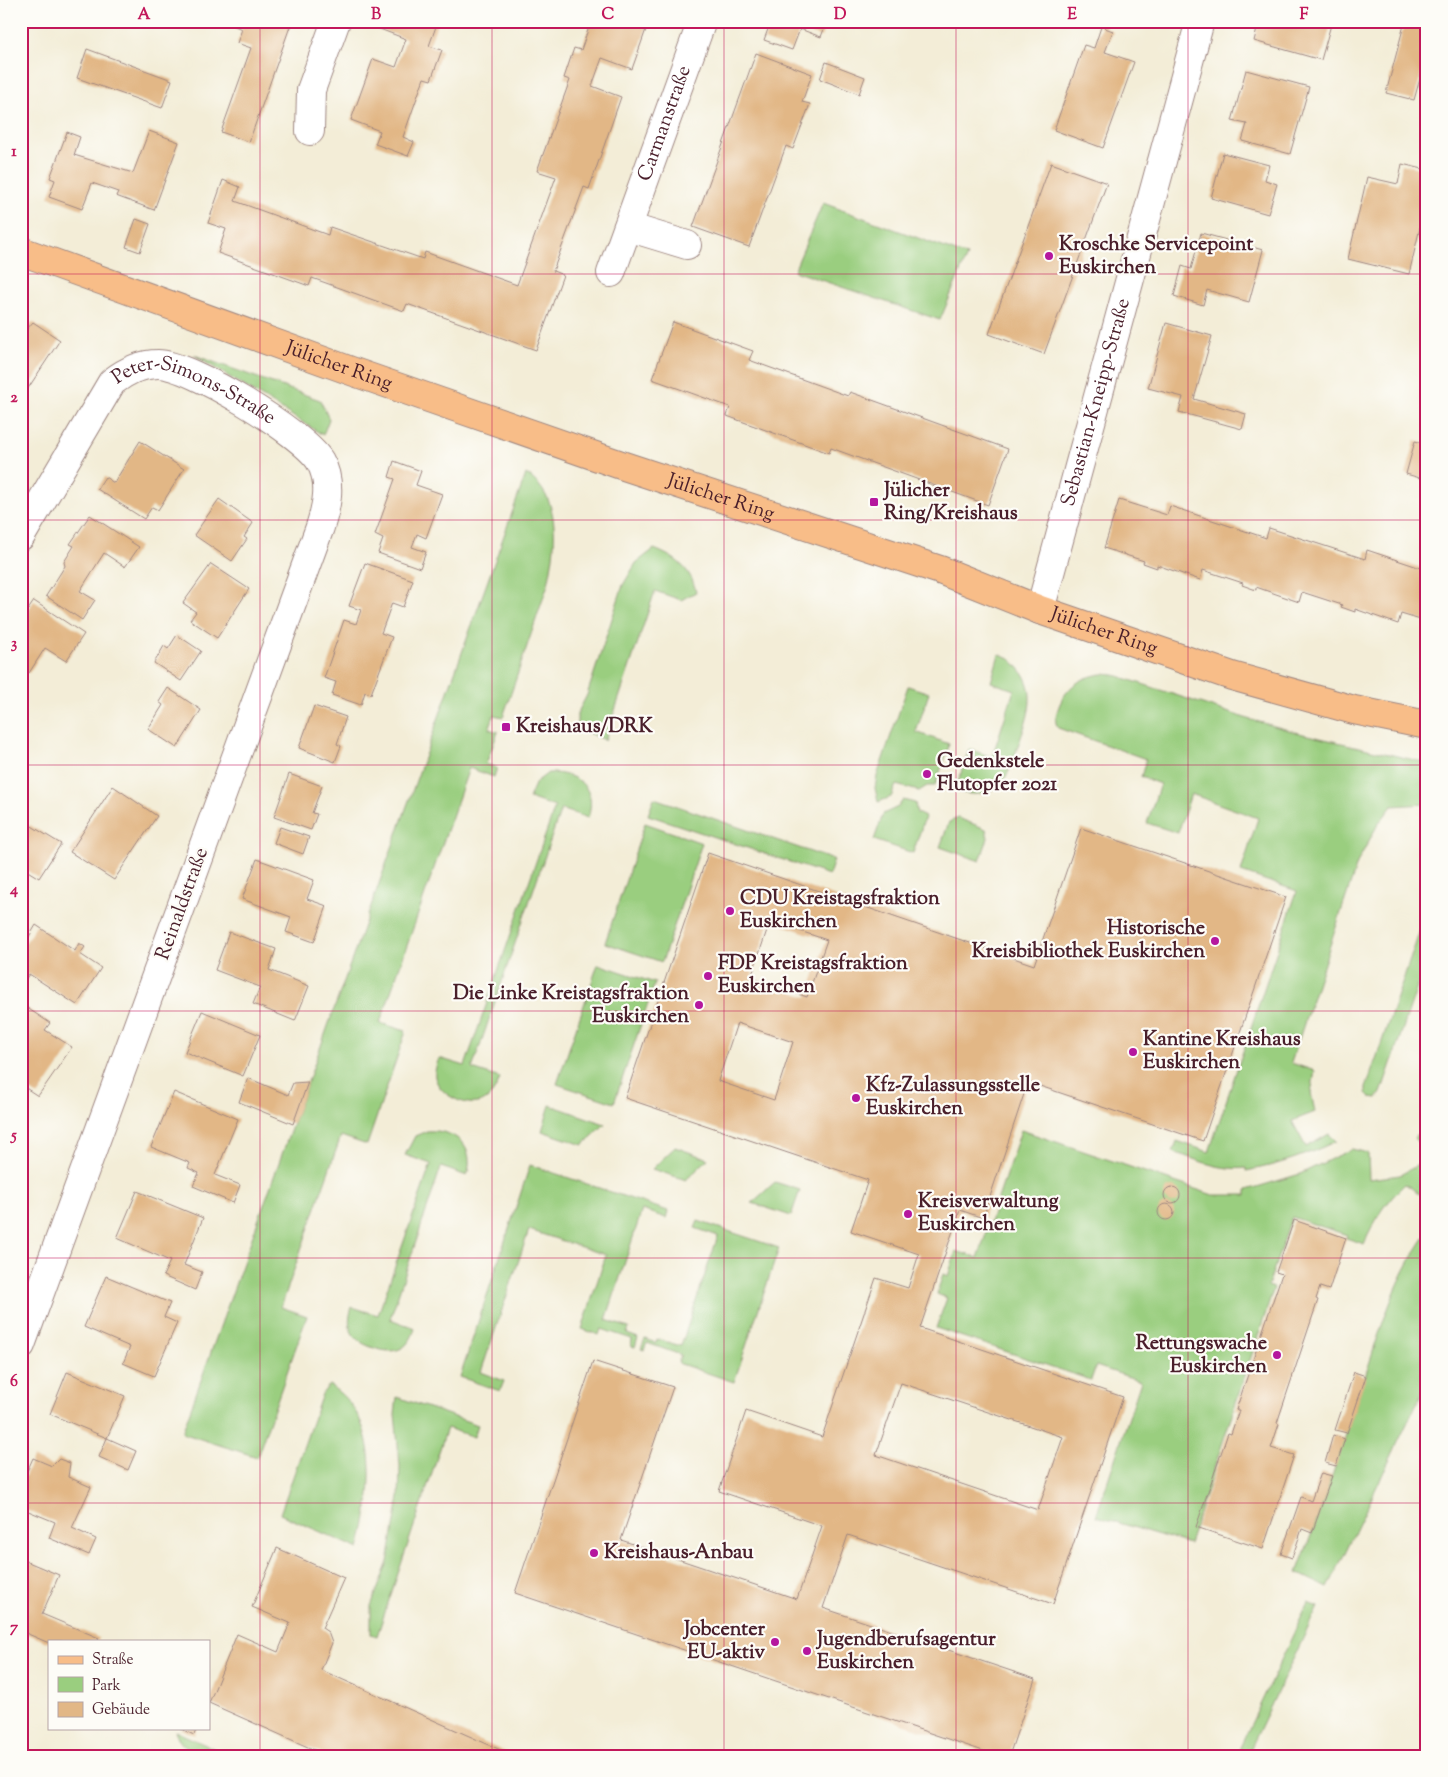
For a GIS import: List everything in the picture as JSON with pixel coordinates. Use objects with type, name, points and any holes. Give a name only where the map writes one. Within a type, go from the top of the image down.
[{"type":"main road","name":"Jülicher Ring","points":[[21,251],[354,372],[624,466],[940,570],[1040,610],[1232,676],[1354,710],[1427,725]]},
{"type":"street","points":[[310,131],[311,90],[336,21]]},
{"type":"street","name":"Carmanstraße","points":[[611,273],[702,21]]},
{"type":"street","name":"Sebastian-Kneipp-Straße","points":[[1040,610],[1200,21]]},
{"type":"street","points":[[628,227],[687,245]]},
{"type":"street","name":"Peter-Simons-Straße","points":[[21,536],[112,382],[134,368],[143,365],[171,366],[187,371],[291,432],[311,449],[320,461]]},
{"type":"street","name":"Reinaldstraße","points":[[21,1345],[28,1306],[320,527],[328,490],[327,478],[320,461]]},
{"type":"green space","points":[[823,203],[967,256],[940,320],[794,271]]},
{"type":"green space","points":[[194,355],[320,400],[329,419],[323,435]]},
{"type":"green space","points":[[526,474],[538,484],[546,496],[554,524],[553,555],[548,584],[503,717],[494,715],[489,729],[498,732],[486,764],[497,768],[494,777],[469,768],[380,1023],[406,1031],[367,1145],[341,1136],[281,1307],[307,1316],[257,1457],[182,1433]]},
{"type":"green space","points":[[654,549],[681,564],[690,576],[696,592],[681,600],[655,591],[605,740],[577,728],[577,714],[587,695],[623,585],[636,563]]},
{"type":"green space","points":[[999,654],[1007,657],[1016,665],[1028,685],[1030,704],[1026,724],[1012,764],[1001,783],[981,794],[955,791],[969,749],[992,757],[1014,690],[991,682]]},
{"type":"green space","points":[[1102,674],[1115,675],[1245,718],[1303,734],[1427,763],[1427,804],[1392,806],[1377,826],[1358,861],[1291,1063],[1315,1071],[1311,1093],[1315,1112],[1292,1121],[1306,1147],[1329,1134],[1336,1141],[1292,1159],[1246,1171],[1246,1168],[1227,1168],[1173,1152],[1177,1141],[1209,1152],[1297,891],[1241,872],[1258,818],[1191,794],[1178,833],[1147,823],[1160,784],[1141,777],[1146,759],[1058,728],[1056,721],[1057,712],[1069,689],[1080,681]]},
{"type":"green space","points":[[908,686],[929,693],[916,732],[949,744],[948,749],[935,786],[927,786],[919,791],[896,785],[891,797],[878,802],[875,788],[877,776]]},
{"type":"green space","points":[[548,773],[568,775],[583,784],[590,798],[588,818],[561,809],[472,1069],[500,1078],[495,1089],[487,1099],[480,1102],[473,1103],[456,1100],[438,1084],[435,1077],[436,1068],[439,1058],[465,1066],[555,807],[529,798],[536,782]]},
{"type":"green space","points":[[654,798],[834,860],[829,875],[648,815]]},
{"type":"green space","points":[[903,800],[915,803],[917,813],[925,817],[913,853],[874,840],[883,814],[898,807]]},
{"type":"green space","points":[[958,818],[986,829],[988,838],[980,861],[940,847],[949,822]]},
{"type":"green space","points":[[645,823],[702,843],[662,962],[605,943]]},
{"type":"green space","points":[[1427,910],[1427,958],[1381,1093],[1377,1098],[1370,1097],[1366,1093],[1366,1088]]},
{"type":"green space","points":[[598,964],[655,983],[614,1103],[557,1084]]},
{"type":"green space","points":[[550,1105],[605,1124],[583,1145],[542,1131]]},
{"type":"green space","points":[[1427,1124],[1427,1152],[1414,1138]]},
{"type":"green space","points":[[1021,1130],[1213,1195],[1247,1195],[1247,1190],[1300,1174],[1352,1149],[1368,1153],[1369,1179],[1400,1175],[1427,1160],[1427,1195],[1420,1194],[1405,1184],[1392,1197],[1372,1227],[1364,1244],[1346,1238],[1347,1235],[1292,1217],[1268,1286],[1274,1288],[1189,1544],[1096,1516],[1141,1381],[1096,1366],[1091,1380],[936,1328],[947,1298],[937,1294],[943,1274],[948,1276],[956,1251],[978,1258]]},
{"type":"green space","points":[[427,1131],[447,1133],[461,1142],[469,1156],[467,1176],[441,1167],[390,1319],[415,1328],[405,1346],[395,1351],[382,1350],[360,1342],[352,1333],[349,1321],[350,1315],[352,1307],[378,1315],[431,1164],[405,1155],[415,1136]]},
{"type":"green space","points":[[675,1147],[708,1159],[686,1180],[652,1169]]},
{"type":"green space","points":[[530,1165],[668,1211],[666,1218],[642,1210],[606,1320],[629,1328],[627,1334],[638,1338],[635,1347],[631,1346],[632,1339],[601,1329],[599,1335],[582,1329],[606,1255],[529,1230],[481,1372],[504,1381],[500,1391],[460,1377]]},
{"type":"green space","points":[[775,1182],[800,1190],[791,1216],[752,1203]]},
{"type":"green space","points":[[698,1221],[779,1248],[734,1382],[678,1363],[681,1355],[647,1343],[644,1350],[641,1349],[645,1339],[656,1343],[657,1339],[681,1346],[718,1236],[695,1228]]},
{"type":"green space","points":[[1427,1234],[1427,1382],[1328,1588],[1297,1573],[1336,1464],[1386,1313],[1404,1272]]},
{"type":"green space","points":[[329,1385],[346,1399],[358,1417],[366,1437],[370,1482],[368,1505],[359,1549],[280,1514],[322,1394]]},
{"type":"green space","points":[[397,1397],[478,1425],[474,1437],[447,1428],[377,1636],[371,1634],[371,1606],[388,1562],[399,1498],[400,1466],[395,1414]]},
{"type":"green space","points":[[1308,1603],[1318,1607],[1247,1756],[1236,1756]]},
{"type":"green space","points":[[175,1731],[230,1756],[206,1755],[190,1750],[179,1739]]},
{"type":"building","points":[[234,21],[292,21],[249,142],[221,132],[251,48],[237,43],[242,29],[232,25]]},
{"type":"building","points":[[380,21],[438,21],[429,46],[442,50],[431,80],[424,78],[403,137],[414,142],[408,156],[375,144],[380,131],[351,120],[373,59],[396,67],[406,39],[377,28]]},
{"type":"building","points":[[591,21],[649,21],[632,69],[602,58],[592,86],[621,97],[589,189],[584,187],[553,271],[563,275],[536,350],[407,304],[404,311],[312,278],[309,286],[218,253],[226,229],[208,223],[223,180],[240,187],[235,201],[328,235],[330,227],[423,259],[425,252],[517,285],[556,177],[537,171],[570,80],[564,78],[574,48],[581,50]]},
{"type":"building","points":[[771,21],[827,21],[821,37],[800,29],[792,50],[764,40]]},
{"type":"building","points":[[1087,21],[1108,21],[1105,28],[1113,31],[1105,52],[1134,62],[1103,148],[1054,130],[1084,45],[1094,48],[1101,27]]},
{"type":"building","points":[[1259,21],[1332,21],[1321,60],[1254,41]]},
{"type":"building","points":[[1405,21],[1427,21],[1427,53],[1414,100],[1386,93]]},
{"type":"building","points":[[87,49],[172,80],[162,108],[77,78]]},
{"type":"building","points":[[756,53],[812,74],[802,102],[810,104],[793,149],[786,146],[749,247],[693,227]]},
{"type":"building","points":[[826,62],[865,77],[859,94],[820,79]]},
{"type":"building","points":[[1246,70],[1309,87],[1290,154],[1242,141],[1247,124],[1232,121]]},
{"type":"building","points":[[149,131],[179,142],[154,210],[116,196],[118,192],[92,183],[82,209],[49,197],[55,180],[50,178],[67,132],[80,137],[74,155],[133,173]]},
{"type":"building","points":[[1223,153],[1269,165],[1265,180],[1277,184],[1268,214],[1211,198]]},
{"type":"building","points":[[1051,163],[1107,183],[1044,354],[989,334]]},
{"type":"building","points":[[1402,164],[1427,170],[1427,198],[1409,274],[1348,259],[1367,177],[1398,184]]},
{"type":"building","points":[[136,219],[150,224],[140,252],[126,247]]},
{"type":"building","points":[[1201,233],[1263,250],[1249,302],[1207,290],[1203,305],[1174,296],[1182,266],[1191,269]]},
{"type":"building","points":[[33,322],[60,340],[21,399],[21,336]]},
{"type":"building","points":[[673,322],[753,351],[749,360],[848,396],[850,392],[1008,449],[988,505],[831,448],[829,453],[727,416],[730,407],[652,379]]},
{"type":"building","points":[[1166,323],[1212,336],[1194,399],[1246,414],[1242,429],[1179,412],[1183,397],[1148,388]]},
{"type":"building","points":[[140,441],[184,469],[158,510],[152,507],[144,519],[97,489],[105,477],[114,483]]},
{"type":"building","points":[[1415,441],[1427,444],[1427,480],[1406,474]]},
{"type":"building","points":[[394,461],[421,471],[416,485],[442,494],[426,538],[417,534],[412,547],[426,552],[420,568],[378,553],[383,539],[375,535],[395,479],[389,477]]},
{"type":"building","points":[[219,499],[253,523],[244,537],[247,539],[232,561],[194,535]]},
{"type":"building","points":[[1119,500],[1167,515],[1170,506],[1266,538],[1269,528],[1365,559],[1367,550],[1427,570],[1427,622],[1401,614],[1398,624],[1355,609],[1355,612],[1341,607],[1342,605],[1302,592],[1299,602],[1256,587],[1256,590],[1242,585],[1243,583],[1203,570],[1200,580],[1157,565],[1157,568],[1143,563],[1144,561],[1104,548]]},
{"type":"building","points":[[90,515],[139,547],[125,567],[104,553],[80,591],[95,600],[82,620],[46,596],[65,566],[64,562],[74,546],[70,544]]},
{"type":"building","points":[[365,563],[413,580],[403,607],[392,603],[381,633],[392,637],[371,694],[365,692],[361,705],[332,695],[336,682],[324,678],[344,620],[356,624],[361,610],[349,606]]},
{"type":"building","points":[[211,564],[249,589],[217,638],[190,620],[196,612],[183,603]]},
{"type":"building","points":[[34,601],[84,634],[66,661],[45,648],[29,673],[21,668],[21,620]]},
{"type":"building","points":[[177,635],[201,651],[181,681],[154,663],[164,646],[168,649]]},
{"type":"building","points":[[168,688],[201,710],[177,748],[148,729],[163,705],[159,702]]},
{"type":"building","points":[[314,706],[346,717],[337,744],[341,746],[335,762],[299,748]]},
{"type":"building","points":[[289,774],[322,786],[312,813],[317,814],[311,830],[274,817]]},
{"type":"building","points":[[113,786],[157,816],[114,880],[70,852]]},
{"type":"building","points":[[30,825],[61,844],[39,878],[21,867],[21,841]]},
{"type":"building","points":[[280,827],[309,837],[303,854],[274,843]]},
{"type":"building","name":"Kreisverwaltung Euskirchen","points":[[1081,828],[1286,897],[1203,1141],[1028,1082],[983,1218],[960,1210],[920,1328],[1123,1397],[1053,1604],[848,1535],[823,1608],[1035,1679],[1009,1756],[998,1756],[515,1593],[593,1361],[673,1387],[621,1540],[797,1599],[822,1526],[719,1491],[746,1411],[822,1437],[876,1278],[908,1288],[919,1254],[851,1231],[868,1180],[625,1098],[708,853],[1034,965]],"holes":[[[770,921],[827,940],[807,997],[751,978]],[[737,1023],[793,1042],[774,1100],[718,1081]],[[901,1383],[1063,1437],[1038,1510],[876,1455]]]},
{"type":"building","points":[[257,859],[314,880],[307,899],[327,906],[314,942],[286,932],[291,917],[242,899]]},
{"type":"building","points":[[36,925],[75,951],[79,943],[85,947],[80,954],[101,968],[77,1005],[29,974],[21,986],[21,943],[24,945]]},
{"type":"building","points":[[229,932],[276,949],[269,970],[309,986],[295,1021],[253,1004],[260,987],[215,970]]},
{"type":"building","points":[[21,1004],[50,1023],[45,1030],[72,1047],[38,1096],[21,1085]]},
{"type":"building","points":[[202,1011],[260,1035],[243,1076],[185,1052]]},
{"type":"building","points":[[248,1078],[288,1095],[293,1083],[308,1082],[293,1124],[239,1102]]},
{"type":"building","points":[[174,1092],[238,1119],[215,1175],[240,1185],[233,1203],[193,1186],[199,1173],[188,1168],[190,1163],[151,1147]]},
{"type":"building","points":[[1169,1187],[1175,1187],[1180,1192],[1178,1201],[1169,1203],[1164,1198],[1164,1192]]},
{"type":"building","points":[[137,1191],[203,1218],[184,1265],[202,1272],[195,1290],[163,1276],[170,1261],[117,1238]]},
{"type":"building","points":[[1163,1204],[1169,1204],[1174,1209],[1172,1218],[1163,1220],[1158,1215],[1158,1209]]},
{"type":"building","name":"Rettungswache Euskirchen","points":[[1294,1220],[1346,1238],[1329,1290],[1320,1287],[1316,1299],[1318,1300],[1277,1423],[1279,1424],[1271,1448],[1294,1455],[1263,1549],[1196,1527],[1228,1433],[1231,1434],[1239,1410],[1236,1410],[1282,1274],[1276,1272]]},
{"type":"building","points":[[106,1276],[170,1303],[164,1317],[177,1323],[154,1376],[123,1363],[130,1347],[84,1327]]},
{"type":"building","points":[[67,1372],[125,1396],[107,1438],[50,1414]]},
{"type":"building","points":[[1354,1372],[1366,1376],[1347,1433],[1335,1430]]},
{"type":"building","points":[[1333,1435],[1345,1439],[1336,1466],[1325,1463]]},
{"type":"building","points":[[107,1438],[136,1451],[128,1470],[99,1457]]},
{"type":"building","points":[[33,1458],[52,1466],[59,1459],[70,1463],[68,1477],[91,1487],[72,1528],[96,1539],[89,1555],[49,1538],[55,1522],[21,1508],[21,1485]]},
{"type":"building","points":[[1321,1473],[1332,1476],[1312,1533],[1302,1529],[1292,1558],[1281,1554],[1301,1497],[1311,1501]]},
{"type":"building","points":[[277,1548],[344,1578],[322,1628],[328,1632],[332,1643],[321,1670],[514,1756],[328,1756],[210,1703],[237,1634],[278,1652],[290,1623],[252,1607]]},
{"type":"building","points":[[21,1559],[59,1575],[42,1614],[99,1638],[98,1640],[48,1640],[48,1643],[21,1631],[26,1617],[21,1615]]},
{"type":"building","points":[[183,1730],[196,1730],[194,1735]]},
{"type":"place","name":"Kroschke Servicepoint Euskirchen","points":[[1049,256]]},
{"type":"place","name":"Jülicher Ring/Kreishaus","points":[[874,502]]},
{"type":"place","name":"Kreishaus/DRK","points":[[506,727]]},
{"type":"place","name":"Gedenkstele Flutopfer 2021","points":[[927,774]]},
{"type":"place","name":"CDU Kreistagsfraktion Euskirchen","points":[[730,911]]},
{"type":"place","name":"Historische Kreisbibliothek Euskirchen","points":[[1215,941]]},
{"type":"place","name":"FDP Kreistagsfraktion Euskirchen","points":[[708,976]]},
{"type":"place","name":"Die Linke Kreistagsfraktion Euskirchen","points":[[699,1005]]},
{"type":"place","name":"Kantine Kreishaus Euskirchen","points":[[1133,1052]]},
{"type":"place","name":"Kfz-Zulassungsstelle Euskirchen","points":[[856,1098]]},
{"type":"place","name":"Kreisverwaltung Euskirchen","points":[[908,1214]]},
{"type":"place","name":"Rettungswache Euskirchen","points":[[1277,1355]]},
{"type":"place","name":"Kreishaus-Anbau","points":[[594,1553]]},
{"type":"place","name":"Jobcenter EU-aktiv","points":[[775,1642]]},
{"type":"place","name":"Jugendberufsagentur Euskirchen","points":[[807,1651]]}]
